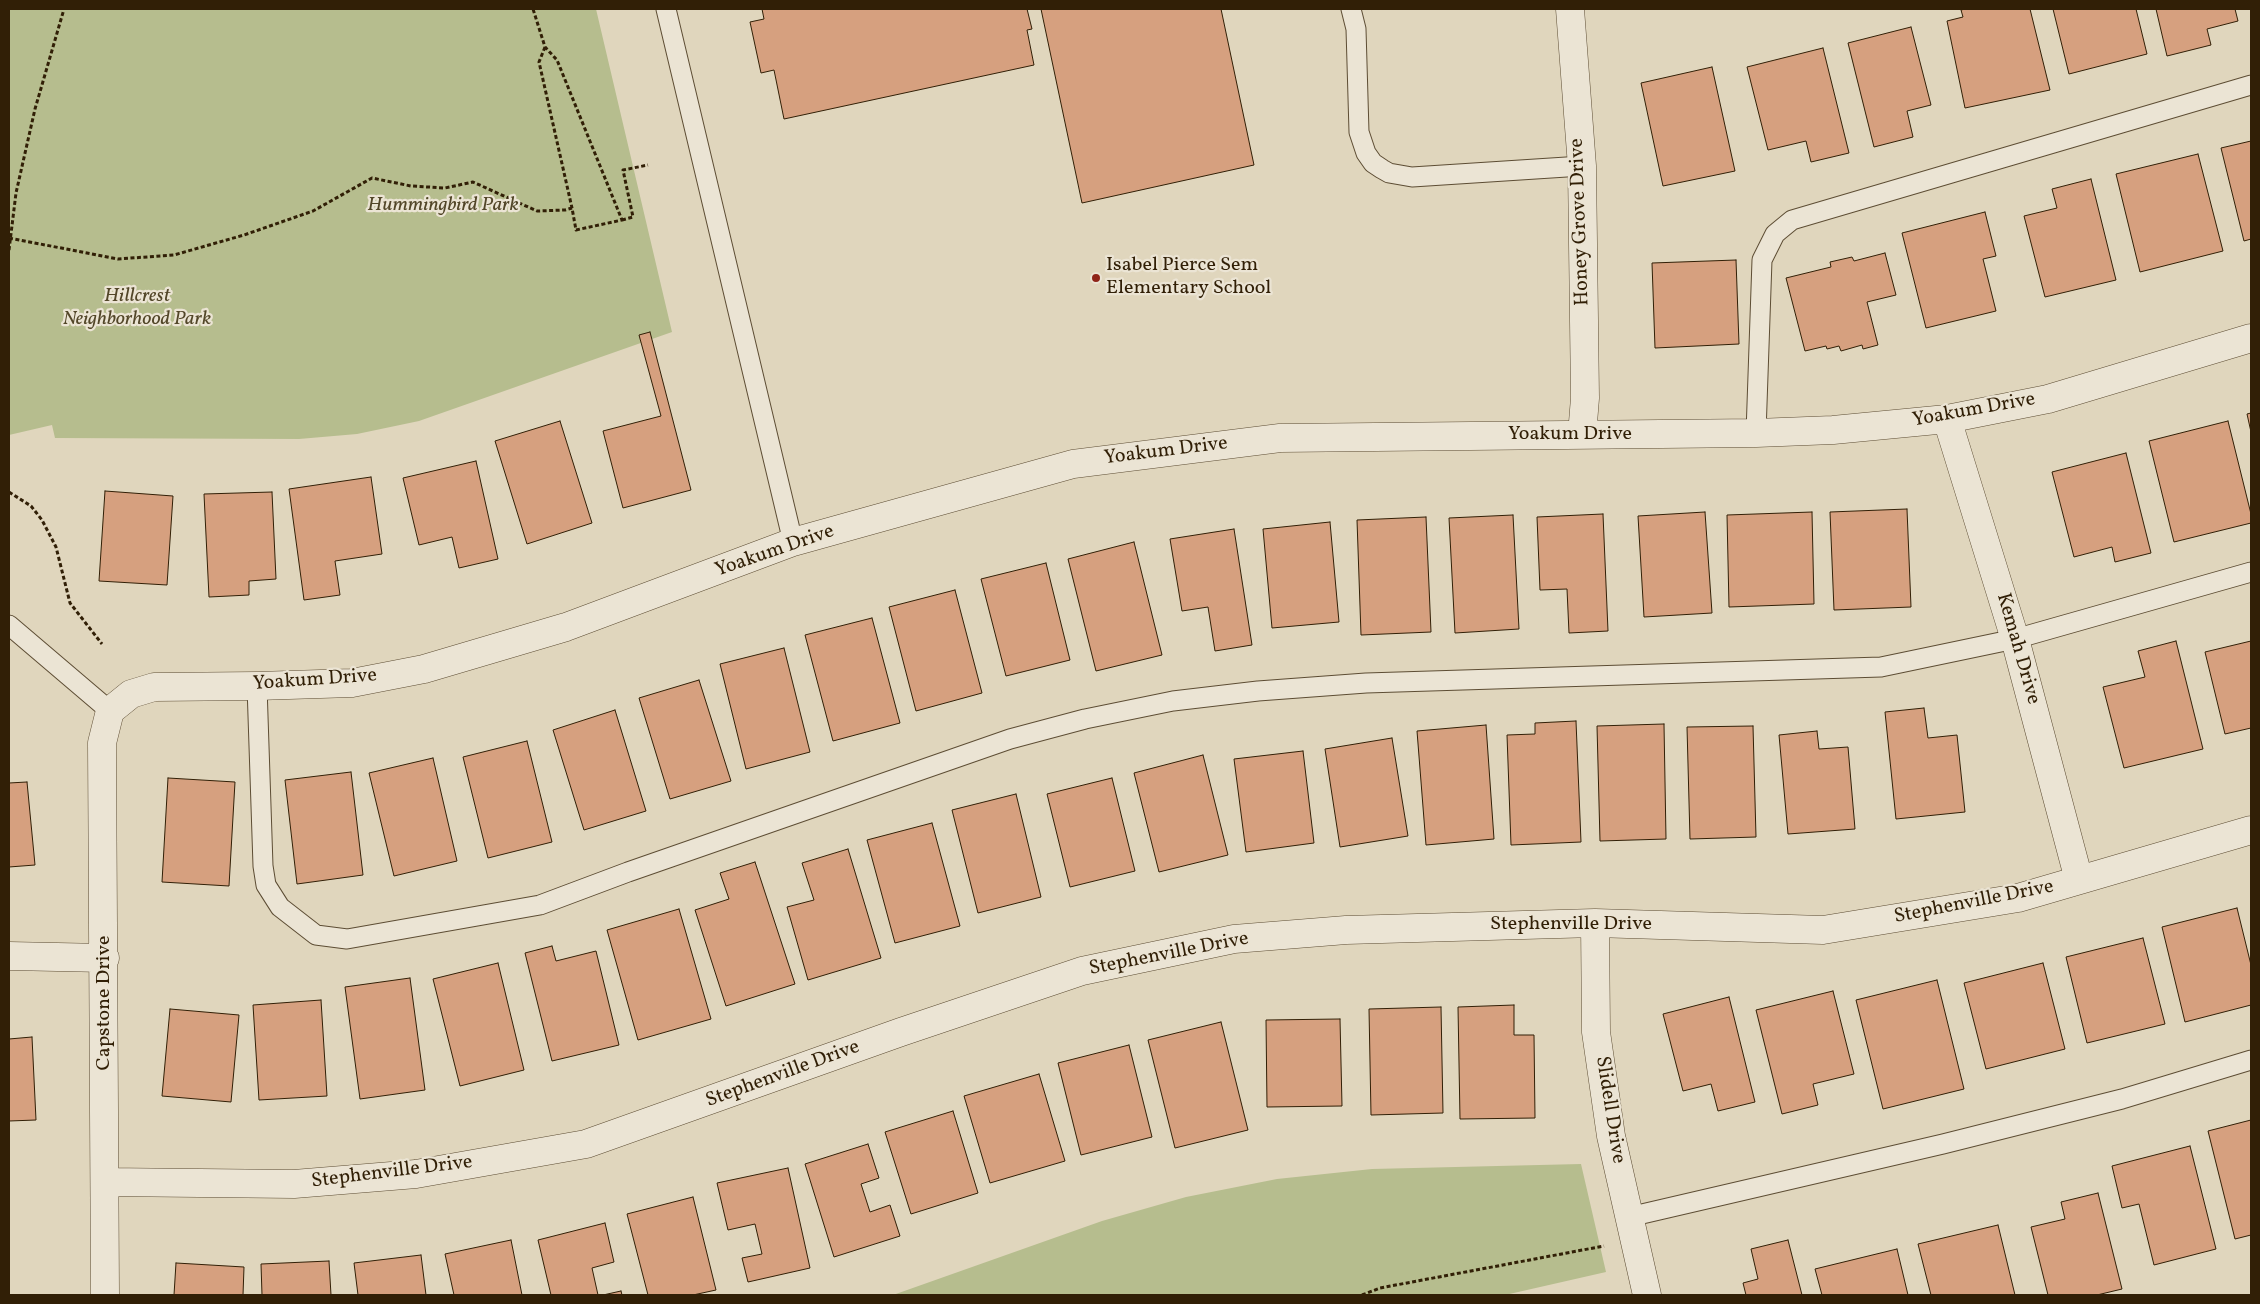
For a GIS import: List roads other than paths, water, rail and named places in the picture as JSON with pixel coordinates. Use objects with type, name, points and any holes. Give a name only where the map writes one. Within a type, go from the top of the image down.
[{"type":"street","name":"Honey Grove Drive","points":[[1570,9],[1582,166],[1585,398],[1582,435]]},
{"type":"street","name":"Yoakum Drive","points":[[110,712],[131,694],[154,687],[352,683],[424,669],[566,627],[793,542],[1074,464],[1280,438],[1756,433],[1833,430],[1947,419],[2048,399],[2251,338]]},
{"type":"street","name":"Kemah Drive","points":[[1947,419],[2015,639],[2079,880]]},
{"type":"street","name":"Capstone Drive","points":[[105,1295],[105,958],[102,743],[110,712]]},
{"type":"street","name":"Stephenville Drive","points":[[105,1182],[294,1184],[416,1174],[586,1144],[901,1032],[1082,971],[1234,939],[1346,930],[1595,923],[1823,930],[2018,898],[2251,830]]},
{"type":"street","name":"Slidell Drive","points":[[1595,923],[1596,1032],[1611,1136],[1647,1295]]},
{"type":"street","points":[[9,956],[105,958]]},
{"type":"lane","points":[[666,9],[793,542]]},
{"type":"lane","points":[[1351,9],[1356,29],[1359,132],[1366,153],[1382,169],[1390,174],[1412,177],[1582,166]]},
{"type":"lane","points":[[1756,433],[1762,260],[1774,234],[1792,220],[2251,86]]},
{"type":"lane","points":[[257,686],[263,866],[266,885],[280,907],[316,935],[347,939],[540,905],[628,872],[1010,739],[1085,719],[1173,701],[1258,691],[1366,683],[1881,667],[2015,639],[2251,572]]},
{"type":"lane","points":[[9,625],[110,712]]},
{"type":"lane","points":[[1632,1229],[1943,1144],[2122,1098],[2251,1060]]},
{"type":"place","name":"Isabel Pierce Sem Elementary School","points":[[1096,278]]},
{"type":"park label","name":"Hummingbird Park","points":[[443,206]]},
{"type":"park label","name":"Hillcrest Neighborhood Park","points":[[137,308]]}]
